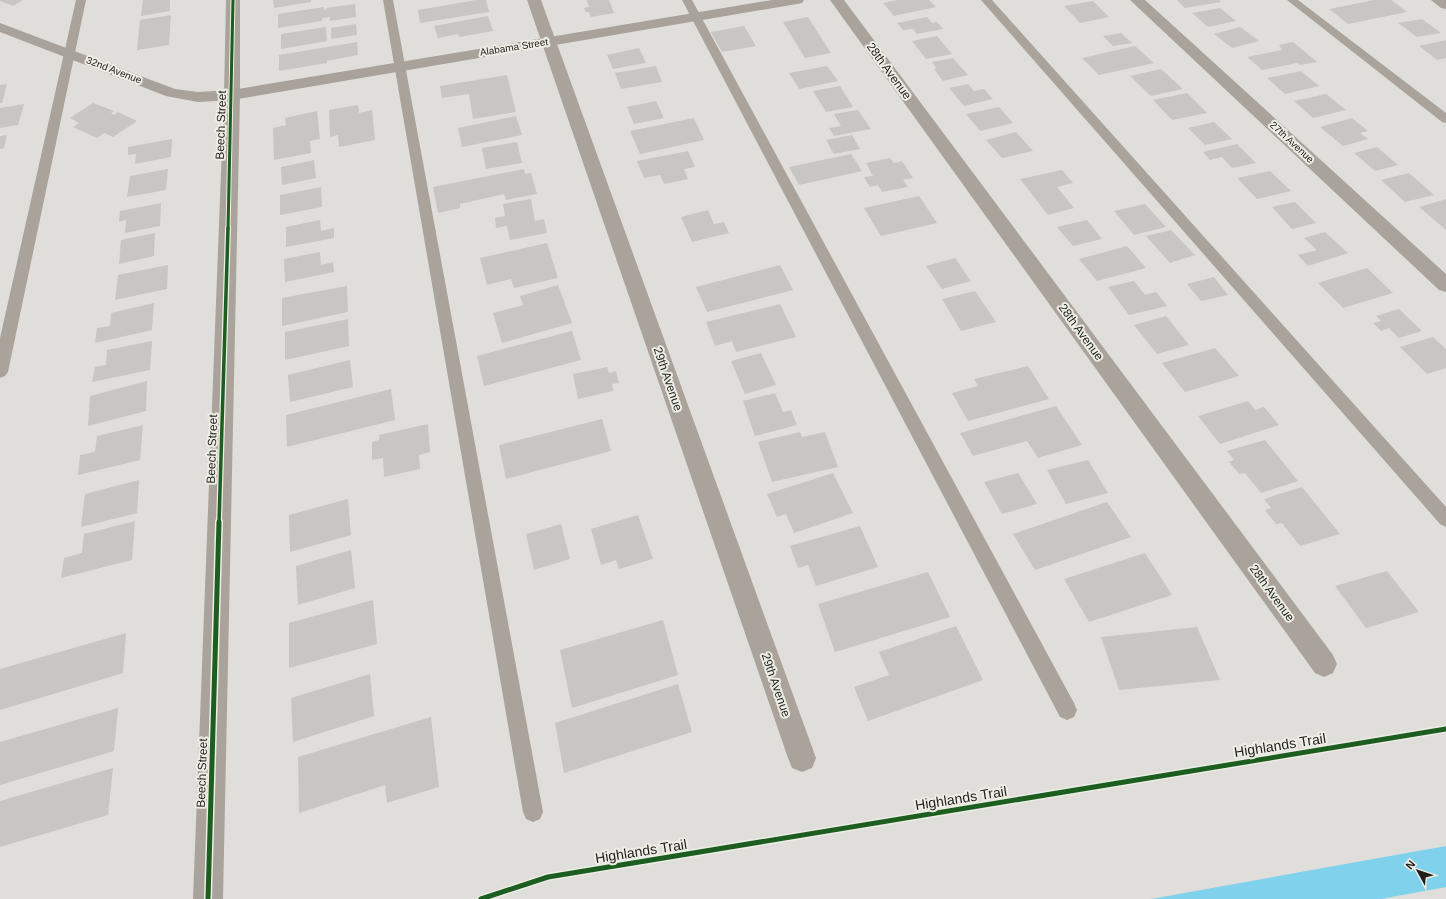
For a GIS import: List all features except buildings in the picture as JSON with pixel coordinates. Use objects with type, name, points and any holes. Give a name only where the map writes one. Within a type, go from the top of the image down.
[{"type":"street","name":"Beech Street","points":[[208,899],[232,95],[233,0]]},
{"type":"street","name":"29th Avenue","points":[[534,0],[802,758]]},
{"type":"street","name":"Alabama Street","points":[[232,95],[797,0]]},
{"type":"street","name":"28th Avenue","points":[[837,0],[1324,664]]},
{"type":"street","name":"27th Avenue","points":[[1137,0],[1446,285]]},
{"type":"street","points":[[1438,0],[1446,5]]},
{"type":"street","name":"32nd Avenue","points":[[0,27],[172,93],[198,97],[232,95]]},
{"type":"lane","points":[[0,372],[81,0]]},
{"type":"lane","points":[[388,0],[533,812]]},
{"type":"lane","points":[[687,0],[1067,710]]},
{"type":"lane","points":[[986,0],[1446,520]]},
{"type":"lane","points":[[1292,0],[1446,118]]},
{"type":"water","points":[[1446,846],[1446,887],[1381,899],[1151,899]]},
{"type":"cycle path","points":[[208,899],[232,95],[233,0]]},
{"type":"cycle path","name":"Highlands Trail","points":[[481,899],[548,877],[1446,729]]}]
